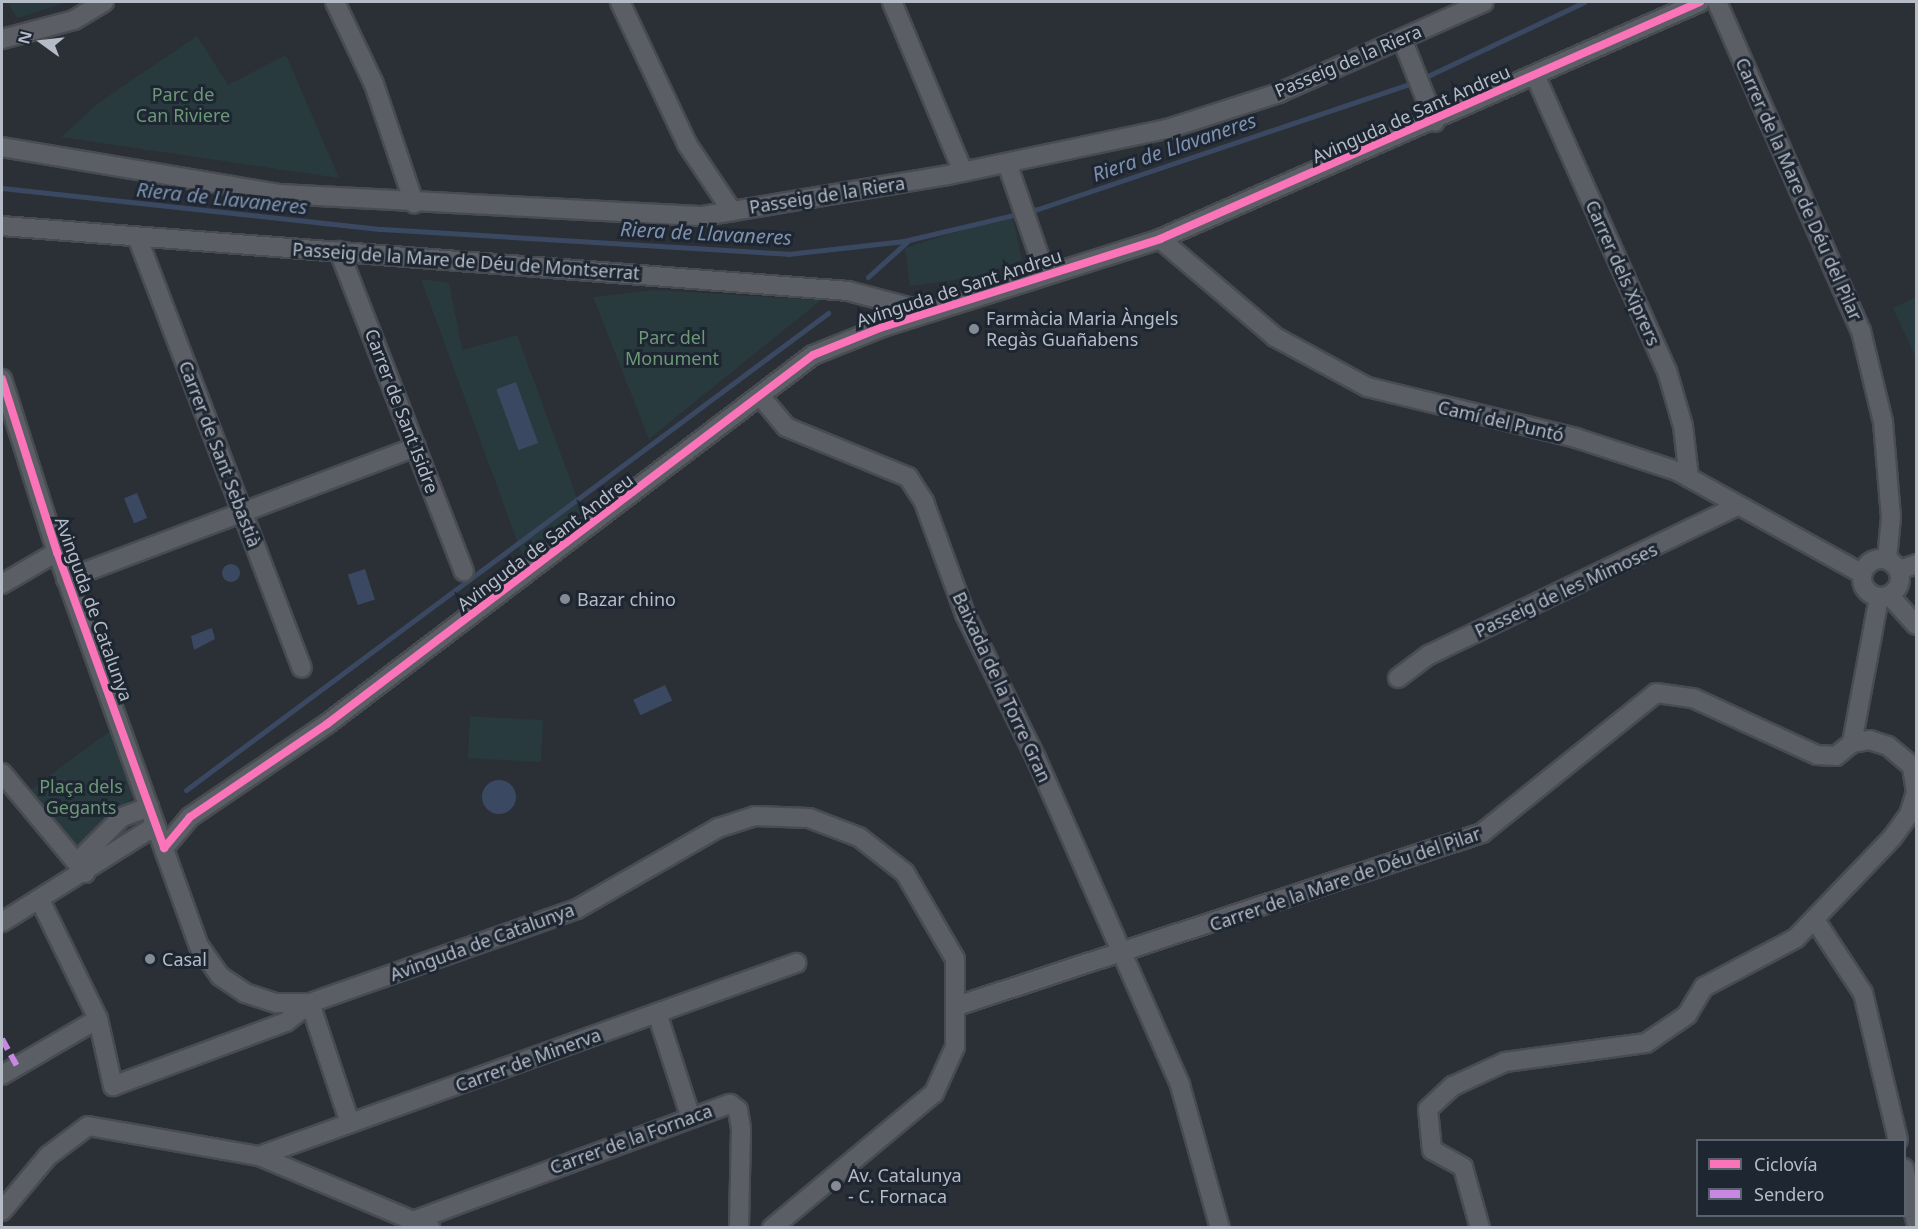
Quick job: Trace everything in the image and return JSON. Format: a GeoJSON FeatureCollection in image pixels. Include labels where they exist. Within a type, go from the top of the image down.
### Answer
{"type":"FeatureCollection","features":[{"type":"Feature","properties":{"kind":"street"},"geometry":{"type":"LineString","coordinates":[[2,39],[74,20],[104,2]]}},
{"type":"Feature","properties":{"kind":"street"},"geometry":{"type":"LineString","coordinates":[[335,2],[374,84],[414,203]]}},
{"type":"Feature","properties":{"kind":"street"},"geometry":{"type":"LineString","coordinates":[[620,2],[687,144],[732,211]]}},
{"type":"Feature","properties":{"kind":"street"},"geometry":{"type":"LineString","coordinates":[[892,2],[963,172]]}},
{"type":"Feature","properties":{"kind":"street","name":"Passeig de la Riera"},"geometry":{"type":"LineString","coordinates":[[2,147],[280,194],[414,203],[691,215],[732,211],[963,172],[1167,129],[1279,93],[1484,2]]}},
{"type":"Feature","properties":{"kind":"street","name":"Avinguda de Sant Andreu"},"geometry":{"type":"LineString","coordinates":[[164,848],[190,817],[327,724],[813,355],[928,312],[1045,273],[1160,239],[1435,122],[1700,2]]}},
{"type":"Feature","properties":{"kind":"street","name":"Carrer de la Mare de Déu del Pilar"},"geometry":{"type":"LineString","coordinates":[[1717,2],[1861,331],[1883,423],[1892,517],[1893,565],[1885,597]]}},
{"type":"Feature","properties":{"kind":"street"},"geometry":{"type":"LineString","coordinates":[[1402,39],[1435,122]]}},
{"type":"Feature","properties":{"kind":"street","name":"Carrer dels Xiprers"},"geometry":{"type":"LineString","coordinates":[[1535,75],[1667,371],[1683,426],[1689,478]]}},
{"type":"Feature","properties":{"kind":"street"},"geometry":{"type":"LineString","coordinates":[[1007,163],[1045,273]]}},
{"type":"Feature","properties":{"kind":"street","name":"Passeig de la Mare de Déu de Montserrat"},"geometry":{"type":"LineString","coordinates":[[2,226],[138,239],[339,251],[848,291],[928,312]]}},
{"type":"Feature","properties":{"kind":"street","name":"Carrer de Sant Sebastià"},"geometry":{"type":"LineString","coordinates":[[138,239],[302,668]]}},
{"type":"Feature","properties":{"kind":"street","name":"Camí del Puntó"},"geometry":{"type":"LineString","coordinates":[[1160,239],[1275,337],[1367,387],[1576,438],[1689,478],[1861,573]]}},
{"type":"Feature","properties":{"kind":"street","name":"Carrer de Sant Isidre"},"geometry":{"type":"LineString","coordinates":[[339,251],[464,571]]}},
{"type":"Feature","properties":{"kind":"street","name":"Avinguda de Catalunya"},"geometry":{"type":"LineString","coordinates":[[2,379],[66,579],[198,946],[220,976],[276,1003],[310,1003],[577,909],[717,828],[755,816],[809,818],[859,837],[905,873],[956,959],[960,1005],[955,1047],[934,1093],[772,1227]]}},
{"type":"Feature","properties":{"kind":"street","name":"Baixada de la Torre Gran"},"geometry":{"type":"LineString","coordinates":[[760,397],[786,427],[908,477],[924,502],[965,614],[1125,955],[1180,1085],[1220,1227]]}},
{"type":"Feature","properties":{"kind":"street"},"geometry":{"type":"LineString","coordinates":[[66,579],[416,447]]}},
{"type":"Feature","properties":{"kind":"street","name":"Passeig de les Mimoses"},"geometry":{"type":"LineString","coordinates":[[1398,678],[1429,655],[1737,506]]}},
{"type":"Feature","properties":{"kind":"street"},"geometry":{"type":"LineString","coordinates":[[2,584],[57,552]]}},
{"type":"Feature","properties":{"kind":"street"},"geometry":{"type":"LineString","coordinates":[[1917,564],[1893,565],[1872,560],[1861,573],[1865,587],[1885,597],[1917,625]]}},
{"type":"Feature","properties":{"kind":"street"},"geometry":{"type":"LineString","coordinates":[[1480,1227],[1463,1167],[1432,1150],[1428,1109],[1453,1086],[1505,1062],[1646,1043],[1687,1015],[1704,987],[1761,961],[1815,920],[1892,838],[1909,815],[1916,792],[1912,766],[1888,746],[1870,740],[1852,743],[1885,597]]}},
{"type":"Feature","properties":{"kind":"street","name":"Carrer de la Mare de Déu del Pilar"},"geometry":{"type":"LineString","coordinates":[[960,1005],[1125,955],[1482,833],[1656,693],[1693,698],[1817,755],[1836,756],[1852,743]]}},
{"type":"Feature","properties":{"kind":"street"},"geometry":{"type":"LineString","coordinates":[[2,773],[86,873]]}},
{"type":"Feature","properties":{"kind":"street"},"geometry":{"type":"LineString","coordinates":[[86,873],[83,856],[122,817],[149,807]]}},
{"type":"Feature","properties":{"kind":"street"},"geometry":{"type":"LineString","coordinates":[[2,922],[86,873],[155,826]]}},
{"type":"Feature","properties":{"kind":"street"},"geometry":{"type":"LineString","coordinates":[[40,900],[98,1019],[113,1086],[286,1022],[310,1003],[350,1123]]}},
{"type":"Feature","properties":{"kind":"street"},"geometry":{"type":"LineString","coordinates":[[1815,920],[1863,993],[1898,1139]]}},
{"type":"Feature","properties":{"kind":"street","name":"Carrer de Minerva"},"geometry":{"type":"LineString","coordinates":[[260,1156],[796,963]]}},
{"type":"Feature","properties":{"kind":"street"},"geometry":{"type":"LineString","coordinates":[[657,1013],[690,1115]]}},
{"type":"Feature","properties":{"kind":"street"},"geometry":{"type":"LineString","coordinates":[[2,1075],[98,1019]]}},
{"type":"Feature","properties":{"kind":"street","name":"Carrer de la Fornaca"},"geometry":{"type":"LineString","coordinates":[[421,1224],[690,1115],[729,1104],[738,1110],[739,1227]]}},
{"type":"Feature","properties":{"kind":"street"},"geometry":{"type":"LineString","coordinates":[[2,1211],[48,1156],[88,1126],[260,1156],[421,1224]]}},
{"type":"Feature","properties":{"kind":"street"},"geometry":{"type":"LineString","coordinates":[[1906,1172],[1917,1222]]}},
{"type":"Feature","properties":{"kind":"green space"},"geometry":{"type":"Polygon","coordinates":[[[8,2],[67,2],[17,18],[8,2]]]}},
{"type":"Feature","properties":{"kind":"green space","name":"Parc de Can Riviere"},"geometry":{"type":"Polygon","coordinates":[[[197,36],[228,85],[286,55],[339,178],[61,137],[100,102],[197,36]]]}},
{"type":"Feature","properties":{"kind":"green space"},"geometry":{"type":"Polygon","coordinates":[[[1012,215],[1022,260],[976,277],[910,286],[905,248],[1012,215]]]}},
{"type":"Feature","properties":{"kind":"green space"},"geometry":{"type":"Polygon","coordinates":[[[421,279],[449,283],[462,350],[517,335],[582,512],[522,554],[421,279]]]}},
{"type":"Feature","properties":{"kind":"green space","name":"Parc del Monument"},"geometry":{"type":"Polygon","coordinates":[[[653,290],[821,300],[649,439],[593,297],[653,290]]]}},
{"type":"Feature","properties":{"kind":"green space"},"geometry":{"type":"Polygon","coordinates":[[[1916,297],[1916,358],[1893,308],[1916,297]]]}},
{"type":"Feature","properties":{"kind":"green space"},"geometry":{"type":"Polygon","coordinates":[[[470,716],[543,720],[541,762],[468,758],[470,716]]]}},
{"type":"Feature","properties":{"kind":"green space","name":"Plaça dels Gegants"},"geometry":{"type":"Polygon","coordinates":[[[110,731],[133,778],[132,798],[75,853],[23,795],[110,731]]]}},
{"type":"Feature","properties":{"kind":"water"},"geometry":{"type":"Polygon","coordinates":[[[516,382],[538,443],[518,450],[496,389],[516,382]]]}},
{"type":"Feature","properties":{"kind":"water"},"geometry":{"type":"Polygon","coordinates":[[[137,493],[147,518],[134,523],[124,498],[137,493]]]}},
{"type":"Feature","properties":{"kind":"water"},"geometry":{"type":"Polygon","coordinates":[[[227,564],[235,564],[240,569],[238,580],[227,582],[222,577],[222,569],[227,564]]]}},
{"type":"Feature","properties":{"kind":"water"},"geometry":{"type":"Polygon","coordinates":[[[365,569],[375,599],[358,605],[348,575],[365,569]]]}},
{"type":"Feature","properties":{"kind":"water"},"geometry":{"type":"Polygon","coordinates":[[[212,628],[215,639],[194,650],[191,636],[212,628]]]}},
{"type":"Feature","properties":{"kind":"water"},"geometry":{"type":"Polygon","coordinates":[[[665,685],[672,700],[640,715],[633,700],[665,685]]]}},
{"type":"Feature","properties":{"kind":"water"},"geometry":{"type":"Polygon","coordinates":[[[499,780],[511,785],[516,797],[511,809],[499,814],[487,809],[482,797],[487,785],[499,780]]]}},
{"type":"Feature","properties":{"kind":"waterway","name":"Riera de Llavaneres"},"geometry":{"type":"LineString","coordinates":[[2,188],[382,229],[788,254],[904,241],[1038,209],[1413,83],[1584,2]]}},
{"type":"Feature","properties":{"kind":"waterway"},"geometry":{"type":"LineString","coordinates":[[868,277],[909,240]]}},
{"type":"Feature","properties":{"kind":"waterway"},"geometry":{"type":"LineString","coordinates":[[186,790],[828,313]]}},
{"type":"Feature","properties":{"kind":"marked path"},"geometry":{"type":"LineString","coordinates":[[2,1039],[17,1066]]}},
{"type":"Feature","properties":{"kind":"cycle path"},"geometry":{"type":"LineString","coordinates":[[2,379],[57,552],[164,848],[190,817],[327,724],[813,355],[880,328],[1160,239],[1700,2]]}},
{"type":"Feature","properties":{"kind":"place","name":"Farmàcia Maria Àngels Regàs Guañabens"},"geometry":{"type":"Point","coordinates":[974,329]}},
{"type":"Feature","properties":{"kind":"place","name":"Bazar chino"},"geometry":{"type":"Point","coordinates":[565,599]}},
{"type":"Feature","properties":{"kind":"place","name":"Casal"},"geometry":{"type":"Point","coordinates":[150,959]}},
{"type":"Feature","properties":{"kind":"place","name":"Av. Catalunya - C. Fornaca"},"geometry":{"type":"Point","coordinates":[836,1186]}}]}
